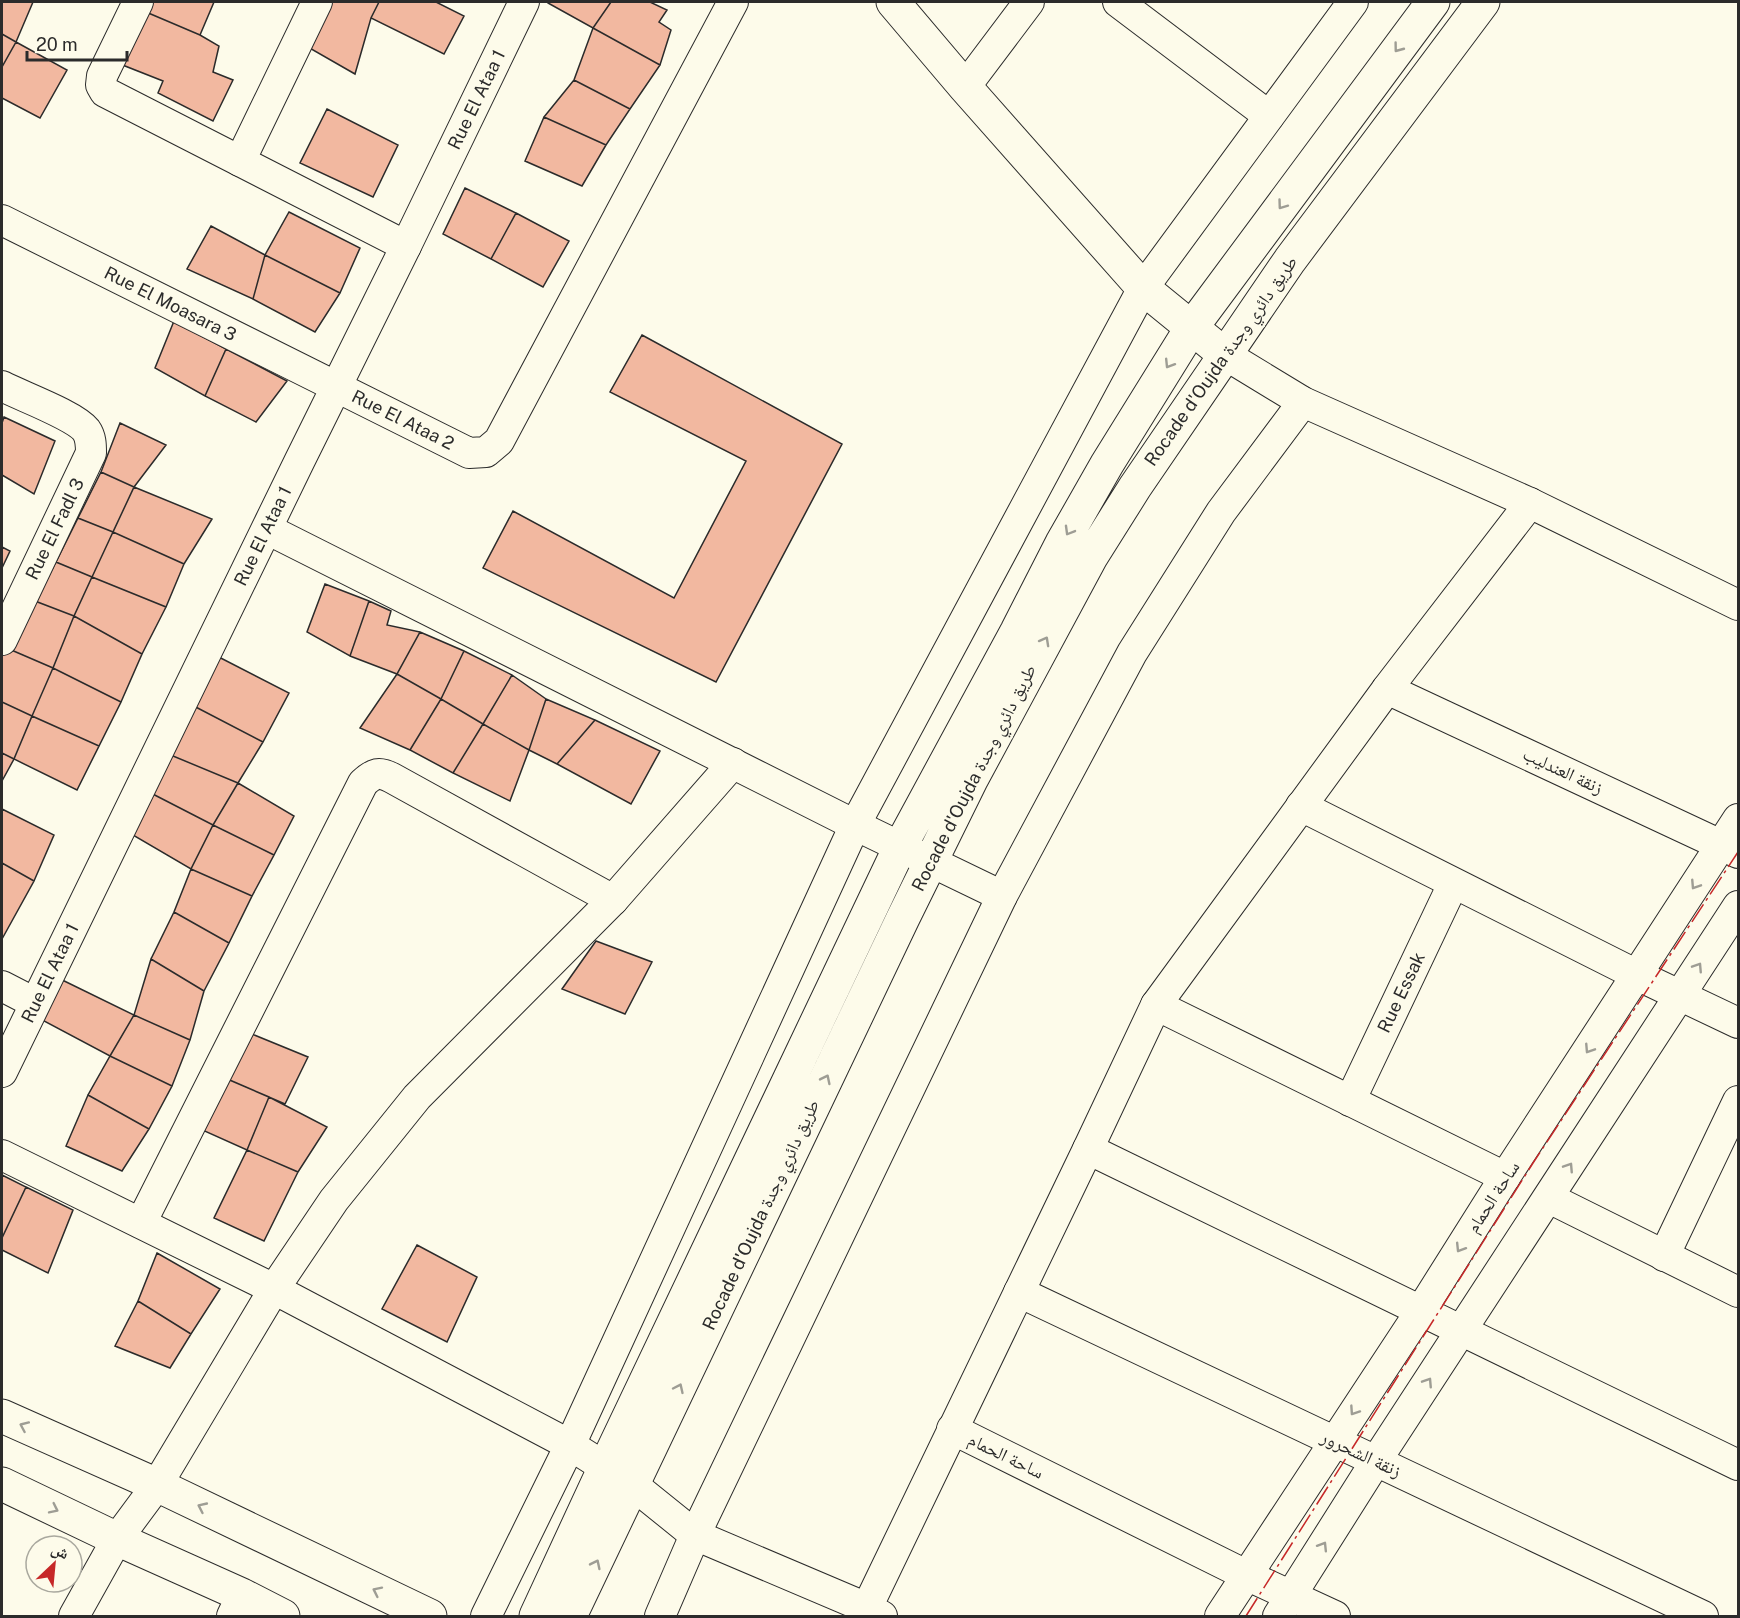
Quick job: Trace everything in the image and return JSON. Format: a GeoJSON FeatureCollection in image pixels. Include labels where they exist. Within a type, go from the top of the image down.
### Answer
{"type":"FeatureCollection","features":[{"type":"Feature","properties":{"kind":"main road"},"geometry":{"type":"LineString","coordinates":[[893,2],[1143,288],[1224,354]]}},
{"type":"Feature","properties":{"kind":"main road","name":"Rocade d'Oujda طريق دائري وجدة"},"geometry":{"type":"LineString","coordinates":[[536,1617],[900,847],[1062,543],[1107,464],[1192,327],[1433,2]]}},
{"type":"Feature","properties":{"kind":"main road","name":"Rocade d'Oujda طريق دائري وجدة"},"geometry":{"type":"LineString","coordinates":[[570,1617],[970,780],[1091,557],[1224,354],[1290,260],[1483,2]]}},
{"type":"Feature","properties":{"kind":"main road"},"geometry":{"type":"LineString","coordinates":[[2,1416],[157,1485],[430,1617]]}},
{"type":"Feature","properties":{"kind":"main road"},"geometry":{"type":"LineString","coordinates":[[2,1484],[117,1539],[237,1606],[283,1617]]}},
{"type":"Feature","properties":{"kind":"street"},"geometry":{"type":"LineString","coordinates":[[138,2],[102,76],[101,85],[105,92],[406,246]]}},
{"type":"Feature","properties":{"kind":"street"},"geometry":{"type":"LineString","coordinates":[[240,161],[317,2]]}},
{"type":"Feature","properties":{"kind":"street","name":"Rue El Ataa 1"},"geometry":{"type":"LineString","coordinates":[[2,1072],[524,2]]}},
{"type":"Feature","properties":{"kind":"street","name":"Rue El Ataa 2"},"geometry":{"type":"LineString","coordinates":[[337,387],[468,453],[486,452],[500,441],[733,2]]}},
{"type":"Feature","properties":{"kind":"street"},"geometry":{"type":"LineString","coordinates":[[965,87],[1029,2]]}},
{"type":"Feature","properties":{"kind":"street"},"geometry":{"type":"LineString","coordinates":[[1118,2],[1269,116]]}},
{"type":"Feature","properties":{"kind":"street"},"geometry":{"type":"LineString","coordinates":[[486,1617],[570,1445],[855,825],[1143,288],[1353,2]]}},
{"type":"Feature","properties":{"kind":"street","name":"Rue El Moasara 3"},"geometry":{"type":"LineString","coordinates":[[2,220],[337,387]]}},
{"type":"Feature","properties":{"kind":"street"},"geometry":{"type":"LineString","coordinates":[[1224,354],[1303,402],[1530,503],[1738,605]]}},
{"type":"Feature","properties":{"kind":"street","name":"Rue El Fadl 3"},"geometry":{"type":"LineString","coordinates":[[2,386],[76,420],[91,439],[91,453],[2,640]]}},
{"type":"Feature","properties":{"kind":"street"},"geometry":{"type":"LineString","coordinates":[[660,1617],[695,1535],[1002,896],[1132,653],[1221,512],[1303,402]]}},
{"type":"Feature","properties":{"kind":"street"},"geometry":{"type":"LineString","coordinates":[[952,1429],[1156,1005],[1387,688],[1530,503]]}},
{"type":"Feature","properties":{"kind":"street"},"geometry":{"type":"LineString","coordinates":[[267,529],[855,825],[1002,896]]}},
{"type":"Feature","properties":{"kind":"street","name":"زنقة العندليب"},"geometry":{"type":"LineString","coordinates":[[1387,688],[1730,849]]}},
{"type":"Feature","properties":{"kind":"street"},"geometry":{"type":"LineString","coordinates":[[74,1617],[117,1539],[157,1485],[274,1289],[334,1200],[417,1097],[613,900],[733,763]]}},
{"type":"Feature","properties":{"kind":"street"},"geometry":{"type":"LineString","coordinates":[[141,1223],[363,783],[371,776],[383,773],[613,900]]}},
{"type":"Feature","properties":{"kind":"street"},"geometry":{"type":"LineString","coordinates":[[1301,806],[1453,884],[1738,1023]]}},
{"type":"Feature","properties":{"kind":"street","name":"ساحة الحمام"},"geometry":{"type":"LineString","coordinates":[[1220,1617],[1637,975],[1730,849],[1738,819]]}},
{"type":"Feature","properties":{"kind":"street","name":"Rue Essak"},"geometry":{"type":"LineString","coordinates":[[1350,1101],[1453,884]]}},
{"type":"Feature","properties":{"kind":"street"},"geometry":{"type":"LineString","coordinates":[[1285,1606],[1376,1461],[1738,906]]}},
{"type":"Feature","properties":{"kind":"street"},"geometry":{"type":"LineString","coordinates":[[2,986],[35,1003]]}},
{"type":"Feature","properties":{"kind":"street"},"geometry":{"type":"LineString","coordinates":[[1156,1005],[1505,1177]]}},
{"type":"Feature","properties":{"kind":"street"},"geometry":{"type":"LineString","coordinates":[[1664,1256],[1738,1101]]}},
{"type":"Feature","properties":{"kind":"street"},"geometry":{"type":"LineString","coordinates":[[1088,1149],[1420,1312],[1737,1460]]}},
{"type":"Feature","properties":{"kind":"street"},"geometry":{"type":"LineString","coordinates":[[2,1155],[274,1289],[570,1445],[633,1485],[695,1535],[871,1614]]}},
{"type":"Feature","properties":{"kind":"street"},"geometry":{"type":"LineString","coordinates":[[1549,1198],[1738,1292]]}},
{"type":"Feature","properties":{"kind":"street","name":"زنقة الشحرور"},"geometry":{"type":"LineString","coordinates":[[1019,1292],[1703,1617]]}},
{"type":"Feature","properties":{"kind":"street","name":"ساحة الحمام"},"geometry":{"type":"LineString","coordinates":[[871,1614],[952,1429],[1246,1575],[1285,1606],[1335,1617]]}},
{"type":"Feature","properties":{"kind":"building"},"geometry":{"type":"Polygon","coordinates":[[[2,2],[33,2],[16,42],[2,34],[2,2]]]}},
{"type":"Feature","properties":{"kind":"building"},"geometry":{"type":"Polygon","coordinates":[[[150,2],[214,2],[200,35],[146,12],[150,2]]]}},
{"type":"Feature","properties":{"kind":"building"},"geometry":{"type":"Polygon","coordinates":[[[330,2],[379,2],[371,18],[355,74],[306,46],[330,2]]]}},
{"type":"Feature","properties":{"kind":"building"},"geometry":{"type":"Polygon","coordinates":[[[379,2],[436,2],[464,16],[444,54],[371,18],[379,2]]]}},
{"type":"Feature","properties":{"kind":"building"},"geometry":{"type":"Polygon","coordinates":[[[548,2],[611,2],[593,28],[548,2]]]}},
{"type":"Feature","properties":{"kind":"building"},"geometry":{"type":"Polygon","coordinates":[[[611,2],[650,2],[667,10],[659,22],[671,30],[660,65],[593,28],[611,2]]]}},
{"type":"Feature","properties":{"kind":"building"},"geometry":{"type":"Polygon","coordinates":[[[146,12],[200,35],[219,46],[213,72],[233,80],[213,121],[158,93],[163,81],[120,64],[146,12]]]}},
{"type":"Feature","properties":{"kind":"building"},"geometry":{"type":"Polygon","coordinates":[[[593,28],[660,65],[630,109],[574,80],[593,28]]]}},
{"type":"Feature","properties":{"kind":"building"},"geometry":{"type":"Polygon","coordinates":[[[2,34],[16,42],[2,67],[2,34]]]}},
{"type":"Feature","properties":{"kind":"building"},"geometry":{"type":"Polygon","coordinates":[[[16,42],[67,70],[40,118],[2,98],[2,67],[16,42]]]}},
{"type":"Feature","properties":{"kind":"building"},"geometry":{"type":"Polygon","coordinates":[[[574,80],[630,109],[606,145],[544,117],[574,80]]]}},
{"type":"Feature","properties":{"kind":"building"},"geometry":{"type":"Polygon","coordinates":[[[327,109],[398,145],[373,197],[300,163],[327,109]]]}},
{"type":"Feature","properties":{"kind":"building"},"geometry":{"type":"Polygon","coordinates":[[[544,117],[606,145],[582,186],[525,161],[544,117]]]}},
{"type":"Feature","properties":{"kind":"building"},"geometry":{"type":"Polygon","coordinates":[[[465,188],[516,213],[491,259],[443,234],[465,188]]]}},
{"type":"Feature","properties":{"kind":"building"},"geometry":{"type":"Polygon","coordinates":[[[289,212],[360,248],[340,293],[265,255],[289,212]]]}},
{"type":"Feature","properties":{"kind":"building"},"geometry":{"type":"Polygon","coordinates":[[[516,213],[569,241],[543,287],[491,259],[516,213]]]}},
{"type":"Feature","properties":{"kind":"building"},"geometry":{"type":"Polygon","coordinates":[[[211,226],[265,255],[253,299],[187,269],[211,226]]]}},
{"type":"Feature","properties":{"kind":"building"},"geometry":{"type":"Polygon","coordinates":[[[265,255],[340,293],[315,332],[253,299],[265,255]]]}},
{"type":"Feature","properties":{"kind":"building"},"geometry":{"type":"Polygon","coordinates":[[[174,321],[226,349],[205,396],[155,368],[174,321]]]}},
{"type":"Feature","properties":{"kind":"building"},"geometry":{"type":"Polygon","coordinates":[[[642,335],[842,444],[716,682],[483,568],[513,511],[674,598],[746,461],[610,392],[642,335]]]}},
{"type":"Feature","properties":{"kind":"building"},"geometry":{"type":"Polygon","coordinates":[[[226,349],[287,381],[256,422],[205,396],[226,349]]]}},
{"type":"Feature","properties":{"kind":"building"},"geometry":{"type":"Polygon","coordinates":[[[4,417],[55,441],[34,494],[2,475],[4,417]]]}},
{"type":"Feature","properties":{"kind":"building"},"geometry":{"type":"Polygon","coordinates":[[[120,423],[166,445],[134,487],[101,472],[120,423]]]}},
{"type":"Feature","properties":{"kind":"building"},"geometry":{"type":"Polygon","coordinates":[[[101,472],[134,487],[113,532],[78,518],[101,472]]]}},
{"type":"Feature","properties":{"kind":"building"},"geometry":{"type":"Polygon","coordinates":[[[134,487],[212,519],[184,564],[113,532],[134,487]]]}},
{"type":"Feature","properties":{"kind":"building"},"geometry":{"type":"Polygon","coordinates":[[[78,518],[113,532],[92,577],[56,562],[78,518]]]}},
{"type":"Feature","properties":{"kind":"building"},"geometry":{"type":"Polygon","coordinates":[[[113,532],[184,564],[166,607],[92,577],[113,532]]]}},
{"type":"Feature","properties":{"kind":"building"},"geometry":{"type":"Polygon","coordinates":[[[2,547],[10,551],[2,568],[2,547]]]}},
{"type":"Feature","properties":{"kind":"building"},"geometry":{"type":"Polygon","coordinates":[[[56,562],[92,577],[74,616],[35,601],[56,562]]]}},
{"type":"Feature","properties":{"kind":"building"},"geometry":{"type":"Polygon","coordinates":[[[92,577],[166,607],[142,654],[74,616],[92,577]]]}},
{"type":"Feature","properties":{"kind":"building"},"geometry":{"type":"Polygon","coordinates":[[[325,584],[369,601],[350,656],[307,632],[325,584]]]}},
{"type":"Feature","properties":{"kind":"building"},"geometry":{"type":"Polygon","coordinates":[[[35,601],[74,616],[53,668],[2,646],[35,601]]]}},
{"type":"Feature","properties":{"kind":"building"},"geometry":{"type":"Polygon","coordinates":[[[369,601],[391,611],[387,625],[420,632],[397,674],[350,656],[369,601]]]}},
{"type":"Feature","properties":{"kind":"building"},"geometry":{"type":"Polygon","coordinates":[[[74,616],[142,654],[121,702],[53,668],[74,616]]]}},
{"type":"Feature","properties":{"kind":"building"},"geometry":{"type":"Polygon","coordinates":[[[420,632],[464,651],[441,699],[397,674],[420,632]]]}},
{"type":"Feature","properties":{"kind":"building"},"geometry":{"type":"Polygon","coordinates":[[[2,646],[53,668],[32,716],[2,702],[2,646]]]}},
{"type":"Feature","properties":{"kind":"building"},"geometry":{"type":"Polygon","coordinates":[[[464,651],[512,675],[483,724],[441,699],[464,651]]]}},
{"type":"Feature","properties":{"kind":"building"},"geometry":{"type":"Polygon","coordinates":[[[211,653],[289,693],[263,742],[188,703],[211,653]]]}},
{"type":"Feature","properties":{"kind":"building"},"geometry":{"type":"Polygon","coordinates":[[[53,668],[121,702],[99,746],[32,716],[53,668]]]}},
{"type":"Feature","properties":{"kind":"building"},"geometry":{"type":"Polygon","coordinates":[[[397,674],[441,699],[410,750],[360,728],[397,674]]]}},
{"type":"Feature","properties":{"kind":"building"},"geometry":{"type":"Polygon","coordinates":[[[512,675],[546,699],[529,750],[483,724],[512,675]]]}},
{"type":"Feature","properties":{"kind":"building"},"geometry":{"type":"Polygon","coordinates":[[[441,699],[483,724],[453,773],[410,750],[441,699]]]}},
{"type":"Feature","properties":{"kind":"building"},"geometry":{"type":"Polygon","coordinates":[[[546,699],[595,720],[557,764],[529,750],[546,699]]]}},
{"type":"Feature","properties":{"kind":"building"},"geometry":{"type":"Polygon","coordinates":[[[2,702],[32,716],[14,759],[2,753],[2,702]]]}},
{"type":"Feature","properties":{"kind":"building"},"geometry":{"type":"Polygon","coordinates":[[[188,703],[263,742],[238,783],[161,751],[188,703]]]}},
{"type":"Feature","properties":{"kind":"building"},"geometry":{"type":"Polygon","coordinates":[[[32,716],[99,746],[77,790],[14,759],[32,716]]]}},
{"type":"Feature","properties":{"kind":"building"},"geometry":{"type":"Polygon","coordinates":[[[595,720],[660,751],[631,804],[557,764],[595,720]]]}},
{"type":"Feature","properties":{"kind":"building"},"geometry":{"type":"Polygon","coordinates":[[[483,724],[529,750],[510,801],[453,773],[483,724]]]}},
{"type":"Feature","properties":{"kind":"building"},"geometry":{"type":"Polygon","coordinates":[[[161,751],[238,783],[213,825],[143,789],[161,751]]]}},
{"type":"Feature","properties":{"kind":"building"},"geometry":{"type":"Polygon","coordinates":[[[2,753],[14,759],[2,781],[2,753]]]}},
{"type":"Feature","properties":{"kind":"building"},"geometry":{"type":"Polygon","coordinates":[[[238,783],[294,816],[274,855],[213,825],[238,783]]]}},
{"type":"Feature","properties":{"kind":"building"},"geometry":{"type":"Polygon","coordinates":[[[143,789],[213,825],[191,869],[126,831],[143,789]]]}},
{"type":"Feature","properties":{"kind":"building"},"geometry":{"type":"Polygon","coordinates":[[[2,809],[54,835],[34,881],[2,863],[2,809]]]}},
{"type":"Feature","properties":{"kind":"building"},"geometry":{"type":"Polygon","coordinates":[[[213,825],[274,855],[252,896],[191,869],[213,825]]]}},
{"type":"Feature","properties":{"kind":"building"},"geometry":{"type":"Polygon","coordinates":[[[2,863],[34,881],[2,939],[2,863]]]}},
{"type":"Feature","properties":{"kind":"building"},"geometry":{"type":"Polygon","coordinates":[[[191,869],[252,896],[229,943],[174,912],[191,869]]]}},
{"type":"Feature","properties":{"kind":"building"},"geometry":{"type":"Polygon","coordinates":[[[174,912],[229,943],[204,991],[151,959],[174,912]]]}},
{"type":"Feature","properties":{"kind":"building"},"geometry":{"type":"Polygon","coordinates":[[[596,941],[652,962],[625,1014],[562,989],[596,941]]]}},
{"type":"Feature","properties":{"kind":"building"},"geometry":{"type":"Polygon","coordinates":[[[151,959],[204,991],[190,1040],[134,1015],[151,959]]]}},
{"type":"Feature","properties":{"kind":"building"},"geometry":{"type":"Polygon","coordinates":[[[52,975],[134,1015],[110,1056],[31,1014],[52,975]]]}},
{"type":"Feature","properties":{"kind":"building"},"geometry":{"type":"Polygon","coordinates":[[[134,1015],[190,1040],[172,1086],[110,1056],[134,1015]]]}},
{"type":"Feature","properties":{"kind":"building"},"geometry":{"type":"Polygon","coordinates":[[[247,1032],[308,1057],[285,1104],[225,1078],[247,1032]]]}},
{"type":"Feature","properties":{"kind":"building"},"geometry":{"type":"Polygon","coordinates":[[[110,1056],[172,1086],[149,1129],[88,1095],[110,1056]]]}},
{"type":"Feature","properties":{"kind":"building"},"geometry":{"type":"Polygon","coordinates":[[[225,1078],[269,1097],[247,1150],[200,1129],[225,1078]]]}},
{"type":"Feature","properties":{"kind":"building"},"geometry":{"type":"Polygon","coordinates":[[[88,1095],[149,1129],[122,1171],[66,1146],[88,1095]]]}},
{"type":"Feature","properties":{"kind":"building"},"geometry":{"type":"Polygon","coordinates":[[[269,1097],[327,1127],[298,1172],[247,1150],[269,1097]]]}},
{"type":"Feature","properties":{"kind":"building"},"geometry":{"type":"Polygon","coordinates":[[[247,1150],[298,1172],[264,1241],[214,1218],[247,1150]]]}},
{"type":"Feature","properties":{"kind":"building"},"geometry":{"type":"Polygon","coordinates":[[[2,1175],[26,1187],[2,1238],[2,1175]]]}},
{"type":"Feature","properties":{"kind":"building"},"geometry":{"type":"Polygon","coordinates":[[[26,1187],[73,1210],[48,1273],[2,1250],[2,1238],[26,1187]]]}},
{"type":"Feature","properties":{"kind":"building"},"geometry":{"type":"Polygon","coordinates":[[[417,1245],[477,1277],[447,1342],[382,1309],[417,1245]]]}},
{"type":"Feature","properties":{"kind":"building"},"geometry":{"type":"Polygon","coordinates":[[[157,1253],[220,1289],[191,1334],[138,1301],[157,1253]]]}},
{"type":"Feature","properties":{"kind":"building"},"geometry":{"type":"Polygon","coordinates":[[[138,1301],[191,1334],[170,1368],[115,1346],[138,1301]]]}},
{"type":"Feature","properties":{"kind":"power"},"geometry":{"type":"LineString","coordinates":[[1246,1616],[1533,1163],[1738,852]]}}]}
